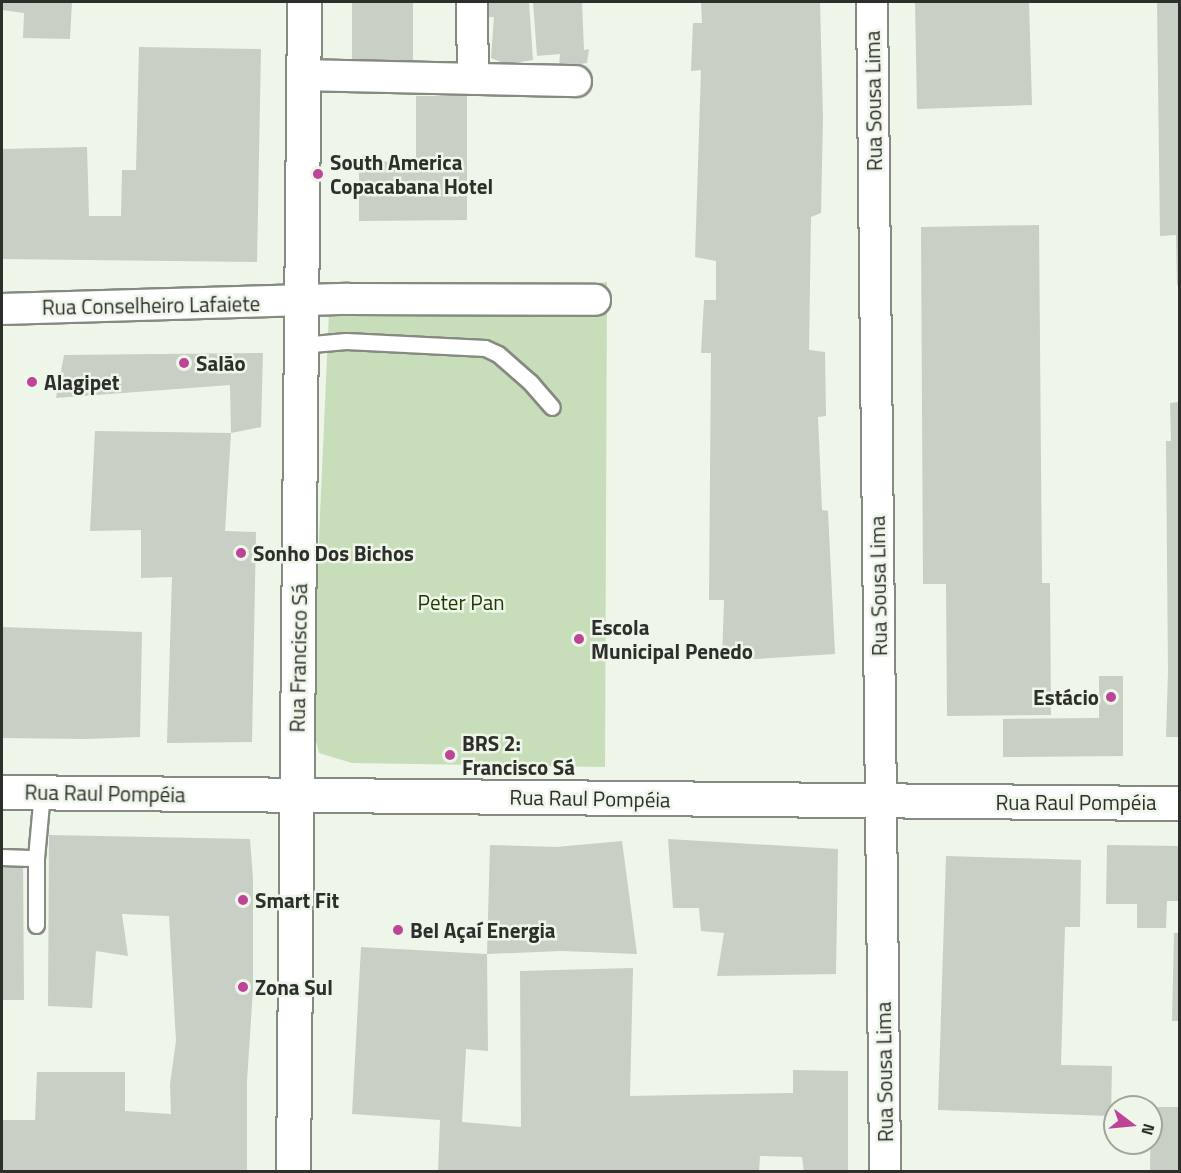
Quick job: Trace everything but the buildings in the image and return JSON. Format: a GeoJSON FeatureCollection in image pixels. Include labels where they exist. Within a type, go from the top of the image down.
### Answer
{"type":"FeatureCollection","features":[{"type":"Feature","properties":{"kind":"main road","name":"Rua Francisco Sá"},"geometry":{"type":"LineString","coordinates":[[293,1172],[304,2]]}},
{"type":"Feature","properties":{"kind":"main road","name":"Rua Raul Pompéia"},"geometry":{"type":"LineString","coordinates":[[2,792],[1179,803]]}},
{"type":"Feature","properties":{"kind":"street"},"geometry":{"type":"LineString","coordinates":[[472,2],[473,78]]}},
{"type":"Feature","properties":{"kind":"street","name":"Rua Sousa Lima"},"geometry":{"type":"LineString","coordinates":[[872,2],[885,1172]]}},
{"type":"Feature","properties":{"kind":"street"},"geometry":{"type":"LineString","coordinates":[[303,75],[576,81]]}},
{"type":"Feature","properties":{"kind":"street","name":"Rua Conselheiro Lafaiete"},"geometry":{"type":"LineString","coordinates":[[2,309],[302,302],[595,300]]}},
{"type":"Feature","properties":{"kind":"lane"},"geometry":{"type":"LineString","coordinates":[[301,345],[346,341],[485,348],[498,354],[530,382],[552,407]]}},
{"type":"Feature","properties":{"kind":"lane"},"geometry":{"type":"LineString","coordinates":[[36,925],[36,858],[42,792]]}},
{"type":"Feature","properties":{"kind":"lane"},"geometry":{"type":"LineString","coordinates":[[2,857],[36,858]]}},
{"type":"Feature","properties":{"kind":"green space","name":"Peter Pan"},"geometry":{"type":"Polygon","coordinates":[[[607,282],[605,767],[352,763],[319,753],[311,720],[329,312],[607,282]]]}},
{"type":"Feature","properties":{"kind":"place","name":"South America Copacabana Hotel"},"geometry":{"type":"Point","coordinates":[318,174]}},
{"type":"Feature","properties":{"kind":"place","name":"Salão"},"geometry":{"type":"Point","coordinates":[184,363]}},
{"type":"Feature","properties":{"kind":"place","name":"Alagipet"},"geometry":{"type":"Point","coordinates":[32,382]}},
{"type":"Feature","properties":{"kind":"place","name":"Sonho Dos Bichos"},"geometry":{"type":"Point","coordinates":[241,553]}},
{"type":"Feature","properties":{"kind":"place","name":"Escola Municipal Penedo"},"geometry":{"type":"Point","coordinates":[579,639]}},
{"type":"Feature","properties":{"kind":"place","name":"Estácio"},"geometry":{"type":"Point","coordinates":[1111,697]}},
{"type":"Feature","properties":{"kind":"place","name":"BRS 2: Francisco Sá"},"geometry":{"type":"Point","coordinates":[450,755]}},
{"type":"Feature","properties":{"kind":"place","name":"Smart Fit"},"geometry":{"type":"Point","coordinates":[243,900]}},
{"type":"Feature","properties":{"kind":"place","name":"Bel Açaí Energia"},"geometry":{"type":"Point","coordinates":[398,930]}},
{"type":"Feature","properties":{"kind":"place","name":"Zona Sul"},"geometry":{"type":"Point","coordinates":[243,987]}}]}
